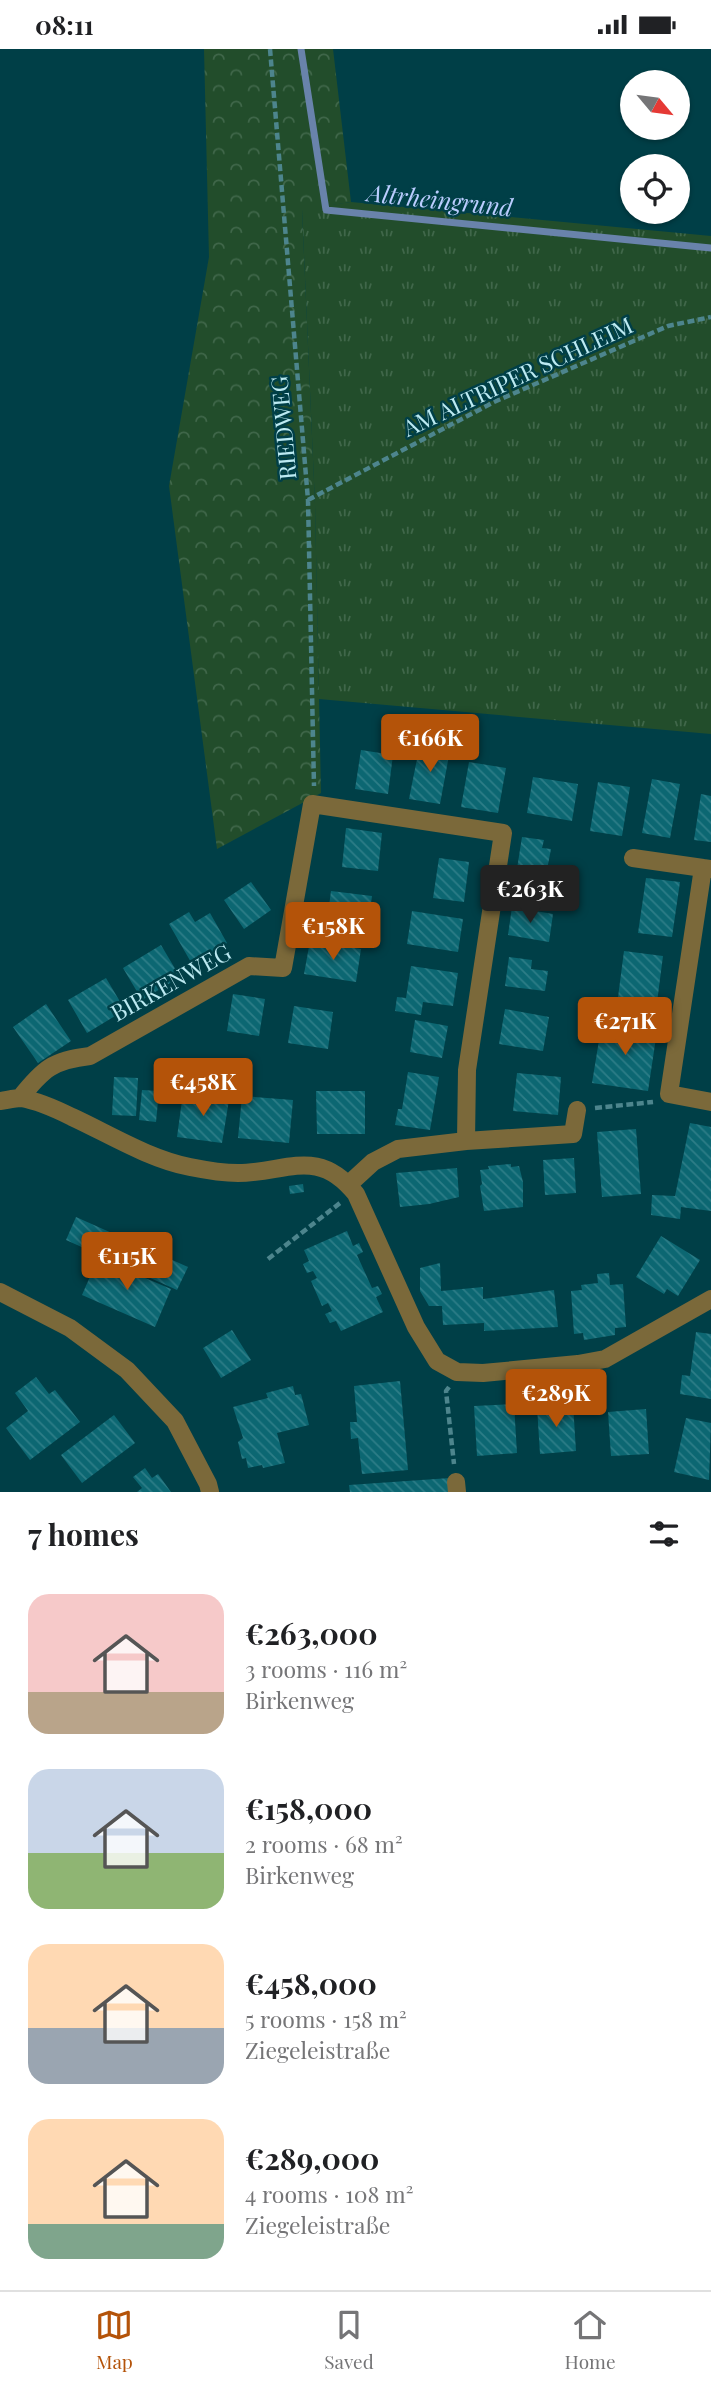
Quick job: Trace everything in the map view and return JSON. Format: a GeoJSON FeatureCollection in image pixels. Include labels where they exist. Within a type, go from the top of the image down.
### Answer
{"type":"FeatureCollection","features":[{"type":"Feature","properties":{"kind":"street","name":"BIRKENWEG"},"geometry":{"type":"LineString","coordinates":[[20,1098],[40,1073],[66,1059],[90,1056],[249,966],[283,968],[312,804]]}},
{"type":"Feature","properties":{"kind":"street"},"geometry":{"type":"LineString","coordinates":[[312,804],[503,833],[467,1070],[466,1141]]}},
{"type":"Feature","properties":{"kind":"street"},"geometry":{"type":"LineString","coordinates":[[633,858],[707,869],[669,1094],[711,1102]]}},
{"type":"Feature","properties":{"kind":"street"},"geometry":{"type":"LineString","coordinates":[[0,1101],[20,1098],[52,1107],[155,1156],[188,1167],[238,1173],[296,1164],[317,1166],[335,1174],[352,1189],[416,1327],[437,1361],[457,1372],[483,1373],[605,1359],[711,1299]]}},
{"type":"Feature","properties":{"kind":"street"},"geometry":{"type":"LineString","coordinates":[[352,1189],[373,1162],[398,1149],[466,1141],[573,1134],[577,1110]]}},
{"type":"Feature","properties":{"kind":"street"},"geometry":{"type":"LineString","coordinates":[[0,1292],[71,1328],[127,1370],[175,1421],[210,1492]]}},
{"type":"Feature","properties":{"kind":"path","name":"RIEDWEG"},"geometry":{"type":"LineString","coordinates":[[270,49],[308,501],[314,782],[312,804]]}},
{"type":"Feature","properties":{"kind":"path","name":"AM ALTRIPER SCHLEIM"},"geometry":{"type":"LineString","coordinates":[[308,501],[494,402],[668,326],[711,317]]}},
{"type":"Feature","properties":{"kind":"path"},"geometry":{"type":"LineString","coordinates":[[577,1110],[662,1101],[669,1094]]}},
{"type":"Feature","properties":{"kind":"path"},"geometry":{"type":"LineString","coordinates":[[268,1259],[352,1189]]}},
{"type":"Feature","properties":{"kind":"path"},"geometry":{"type":"LineString","coordinates":[[456,1487],[446,1391],[457,1372]]}},
{"type":"Feature","properties":{"kind":"green space"},"geometry":{"type":"Polygon","coordinates":[[[204,49],[333,49],[351,202],[302,210],[315,504],[321,793],[217,849],[169,486],[209,257],[204,49]]]}},
{"type":"Feature","properties":{"kind":"green space"},"geometry":{"type":"Polygon","coordinates":[[[351,202],[711,236],[711,734],[319,699],[315,504],[302,209],[351,202]]]}},
{"type":"Feature","properties":{"kind":"building"},"geometry":{"type":"Polygon","coordinates":[[[420,744],[450,750],[440,804],[409,799],[420,744]]]}},
{"type":"Feature","properties":{"kind":"building"},"geometry":{"type":"Polygon","coordinates":[[[361,750],[393,755],[388,794],[355,789],[361,750]]]}},
{"type":"Feature","properties":{"kind":"building"},"geometry":{"type":"Polygon","coordinates":[[[469,762],[506,768],[498,813],[461,807],[469,762]]]}},
{"type":"Feature","properties":{"kind":"building"},"geometry":{"type":"Polygon","coordinates":[[[533,777],[578,784],[572,821],[527,813],[533,777]]]}},
{"type":"Feature","properties":{"kind":"building"},"geometry":{"type":"Polygon","coordinates":[[[652,779],[680,784],[670,838],[642,833],[652,779]]]}},
{"type":"Feature","properties":{"kind":"building"},"geometry":{"type":"Polygon","coordinates":[[[598,782],[630,787],[622,836],[590,831],[598,782]]]}},
{"type":"Feature","properties":{"kind":"building"},"geometry":{"type":"Polygon","coordinates":[[[701,794],[711,796],[711,842],[694,840],[701,794]]]}},
{"type":"Feature","properties":{"kind":"building"},"geometry":{"type":"Polygon","coordinates":[[[346,828],[382,833],[378,871],[342,867],[346,828]]]}},
{"type":"Feature","properties":{"kind":"building"},"geometry":{"type":"Polygon","coordinates":[[[522,837],[544,840],[542,848],[551,849],[545,880],[516,875],[522,837]]]}},
{"type":"Feature","properties":{"kind":"building"},"geometry":{"type":"Polygon","coordinates":[[[439,858],[469,862],[464,902],[433,898],[439,858]]]}},
{"type":"Feature","properties":{"kind":"building"},"geometry":{"type":"Polygon","coordinates":[[[646,878],[680,882],[672,937],[638,933],[646,878]]]}},
{"type":"Feature","properties":{"kind":"building"},"geometry":{"type":"Polygon","coordinates":[[[251,882],[271,910],[244,929],[224,900],[251,882]]]}},
{"type":"Feature","properties":{"kind":"building"},"geometry":{"type":"Polygon","coordinates":[[[331,891],[372,896],[368,927],[327,921],[331,891]]]}},
{"type":"Feature","properties":{"kind":"building"},"geometry":{"type":"Polygon","coordinates":[[[512,907],[553,914],[549,942],[508,935],[512,907]]]}},
{"type":"Feature","properties":{"kind":"building"},"geometry":{"type":"Polygon","coordinates":[[[412,911],[463,919],[458,952],[407,944],[412,911]]]}},
{"type":"Feature","properties":{"kind":"building"},"geometry":{"type":"Polygon","coordinates":[[[189,912],[195,922],[210,913],[227,943],[192,964],[169,924],[189,912]]]}},
{"type":"Feature","properties":{"kind":"building"},"geometry":{"type":"Polygon","coordinates":[[[310,941],[361,949],[356,982],[304,974],[310,941]]]}},
{"type":"Feature","properties":{"kind":"building"},"geometry":{"type":"Polygon","coordinates":[[[161,945],[180,977],[142,1000],[123,968],[161,945]]]}},
{"type":"Feature","properties":{"kind":"building"},"geometry":{"type":"Polygon","coordinates":[[[624,951],[663,956],[656,1010],[617,1005],[624,951]]]}},
{"type":"Feature","properties":{"kind":"building"},"geometry":{"type":"Polygon","coordinates":[[[509,957],[532,960],[531,969],[548,971],[545,991],[505,986],[509,957]]]}},
{"type":"Feature","properties":{"kind":"building"},"geometry":{"type":"Polygon","coordinates":[[[411,966],[458,973],[453,1006],[423,1002],[421,1015],[395,1011],[397,997],[406,998],[411,966]]]}},
{"type":"Feature","properties":{"kind":"building"},"geometry":{"type":"Polygon","coordinates":[[[106,978],[125,1010],[87,1033],[68,1000],[106,978]]]}},
{"type":"Feature","properties":{"kind":"building"},"geometry":{"type":"Polygon","coordinates":[[[233,994],[265,999],[259,1036],[227,1031],[233,994]]]}},
{"type":"Feature","properties":{"kind":"building"},"geometry":{"type":"Polygon","coordinates":[[[46,1004],[71,1041],[38,1063],[13,1027],[46,1004]]]}},
{"type":"Feature","properties":{"kind":"building"},"geometry":{"type":"Polygon","coordinates":[[[294,1006],[333,1012],[328,1049],[288,1043],[294,1006]]]}},
{"type":"Feature","properties":{"kind":"building"},"geometry":{"type":"Polygon","coordinates":[[[505,1009],[549,1017],[543,1051],[499,1044],[505,1009]]]}},
{"type":"Feature","properties":{"kind":"building"},"geometry":{"type":"Polygon","coordinates":[[[415,1020],[448,1026],[442,1058],[410,1052],[415,1020]]]}},
{"type":"Feature","properties":{"kind":"building"},"geometry":{"type":"Polygon","coordinates":[[[602,1022],[657,1031],[648,1091],[592,1083],[602,1022]]]}},
{"type":"Feature","properties":{"kind":"building"},"geometry":{"type":"Polygon","coordinates":[[[408,1072],[439,1077],[430,1130],[395,1125],[398,1109],[402,1109],[408,1072]]]}},
{"type":"Feature","properties":{"kind":"building"},"geometry":{"type":"Polygon","coordinates":[[[517,1073],[561,1077],[558,1115],[513,1111],[517,1073]]]}},
{"type":"Feature","properties":{"kind":"building"},"geometry":{"type":"Polygon","coordinates":[[[114,1077],[138,1078],[136,1116],[112,1115],[114,1077]]]}},
{"type":"Feature","properties":{"kind":"building"},"geometry":{"type":"Polygon","coordinates":[[[142,1090],[159,1091],[156,1122],[139,1120],[142,1090]]]}},
{"type":"Feature","properties":{"kind":"building"},"geometry":{"type":"Polygon","coordinates":[[[316,1091],[365,1091],[365,1134],[317,1134],[316,1091]]]}},
{"type":"Feature","properties":{"kind":"building"},"geometry":{"type":"Polygon","coordinates":[[[183,1093],[229,1100],[222,1143],[177,1137],[183,1093]]]}},
{"type":"Feature","properties":{"kind":"building"},"geometry":{"type":"Polygon","coordinates":[[[242,1096],[293,1100],[289,1143],[238,1138],[242,1096]]]}},
{"type":"Feature","properties":{"kind":"building"},"geometry":{"type":"Polygon","coordinates":[[[690,1123],[711,1127],[711,1211],[681,1207],[680,1219],[651,1215],[652,1195],[675,1196],[690,1123]]]}},
{"type":"Feature","properties":{"kind":"building"},"geometry":{"type":"Polygon","coordinates":[[[636,1129],[641,1194],[602,1197],[597,1132],[636,1129]]]}},
{"type":"Feature","properties":{"kind":"building"},"geometry":{"type":"Polygon","coordinates":[[[574,1158],[576,1193],[545,1195],[543,1160],[574,1158]]]}},
{"type":"Feature","properties":{"kind":"building"},"geometry":{"type":"Polygon","coordinates":[[[511,1164],[511,1167],[519,1166],[523,1182],[523,1207],[484,1211],[480,1170],[489,1169],[488,1166],[511,1164]]]}},
{"type":"Feature","properties":{"kind":"building"},"geometry":{"type":"Polygon","coordinates":[[[457,1168],[459,1197],[400,1207],[396,1173],[457,1168]]]}},
{"type":"Feature","properties":{"kind":"building"},"geometry":{"type":"Polygon","coordinates":[[[303,1184],[304,1192],[290,1194],[289,1186],[303,1184]]]}},
{"type":"Feature","properties":{"kind":"building"},"geometry":{"type":"Polygon","coordinates":[[[76,1217],[188,1267],[177,1290],[66,1240],[76,1217]]]}},
{"type":"Feature","properties":{"kind":"building"},"geometry":{"type":"Polygon","coordinates":[[[347,1231],[353,1246],[359,1243],[363,1252],[357,1255],[372,1288],[378,1286],[382,1294],[376,1297],[383,1312],[341,1331],[336,1321],[330,1323],[325,1314],[332,1311],[328,1303],[322,1306],[311,1281],[317,1278],[313,1271],[307,1273],[303,1264],[309,1261],[304,1250],[347,1231]]]}},
{"type":"Feature","properties":{"kind":"building"},"geometry":{"type":"Polygon","coordinates":[[[661,1236],[700,1260],[678,1296],[667,1289],[664,1294],[636,1277],[661,1236]]]}},
{"type":"Feature","properties":{"kind":"building"},"geometry":{"type":"Polygon","coordinates":[[[98,1258],[171,1289],[155,1327],[82,1295],[98,1258]]]}},
{"type":"Feature","properties":{"kind":"building"},"geometry":{"type":"Polygon","coordinates":[[[440,1263],[441,1291],[483,1287],[483,1299],[554,1290],[558,1327],[484,1331],[484,1323],[443,1325],[442,1306],[429,1306],[420,1291],[420,1268],[440,1263]]]}},
{"type":"Feature","properties":{"kind":"building"},"geometry":{"type":"Polygon","coordinates":[[[609,1273],[610,1285],[623,1284],[626,1327],[615,1328],[615,1335],[584,1340],[583,1333],[574,1334],[571,1291],[582,1290],[581,1285],[598,1283],[597,1274],[609,1273]]]}},
{"type":"Feature","properties":{"kind":"building"},"geometry":{"type":"Polygon","coordinates":[[[232,1330],[251,1360],[221,1378],[203,1348],[232,1330]]]}},
{"type":"Feature","properties":{"kind":"building"},"geometry":{"type":"Polygon","coordinates":[[[696,1332],[711,1334],[711,1399],[680,1394],[682,1375],[690,1376],[696,1332]]]}},
{"type":"Feature","properties":{"kind":"building"},"geometry":{"type":"Polygon","coordinates":[[[36,1377],[49,1394],[55,1390],[80,1422],[30,1460],[6,1428],[28,1411],[15,1393],[36,1377]]]}},
{"type":"Feature","properties":{"kind":"building"},"geometry":{"type":"Polygon","coordinates":[[[400,1381],[408,1470],[362,1474],[358,1438],[351,1439],[350,1422],[357,1422],[354,1386],[400,1381]]]}},
{"type":"Feature","properties":{"kind":"building"},"geometry":{"type":"Polygon","coordinates":[[[293,1386],[295,1395],[301,1394],[309,1425],[277,1433],[285,1463],[248,1468],[246,1458],[242,1459],[238,1442],[243,1438],[233,1407],[268,1398],[266,1393],[293,1386]]]}},
{"type":"Feature","properties":{"kind":"building"},"geometry":{"type":"Polygon","coordinates":[[[514,1404],[517,1453],[477,1456],[474,1406],[514,1404]]]}},
{"type":"Feature","properties":{"kind":"building"},"geometry":{"type":"Polygon","coordinates":[[[573,1404],[576,1451],[540,1454],[537,1407],[573,1404]]]}},
{"type":"Feature","properties":{"kind":"building"},"geometry":{"type":"Polygon","coordinates":[[[646,1409],[649,1454],[611,1456],[608,1412],[646,1409]]]}},
{"type":"Feature","properties":{"kind":"building"},"geometry":{"type":"Polygon","coordinates":[[[114,1415],[135,1443],[82,1483],[61,1455],[114,1415]]]}},
{"type":"Feature","properties":{"kind":"building"},"geometry":{"type":"Polygon","coordinates":[[[686,1418],[711,1423],[709,1480],[674,1472],[686,1418]]]}},
{"type":"Feature","properties":{"kind":"building"},"geometry":{"type":"Polygon","coordinates":[[[145,1468],[152,1478],[158,1474],[171,1492],[137,1492],[142,1488],[133,1477],[145,1468]]]}},
{"type":"Feature","properties":{"kind":"building"},"geometry":{"type":"Polygon","coordinates":[[[450,1478],[451,1492],[350,1492],[349,1485],[450,1478]]]}},
{"type":"Feature","properties":{"kind":"waterway","name":"Altrheingrund"},"geometry":{"type":"LineString","coordinates":[[301,49],[326,210],[711,248]]}}]}
